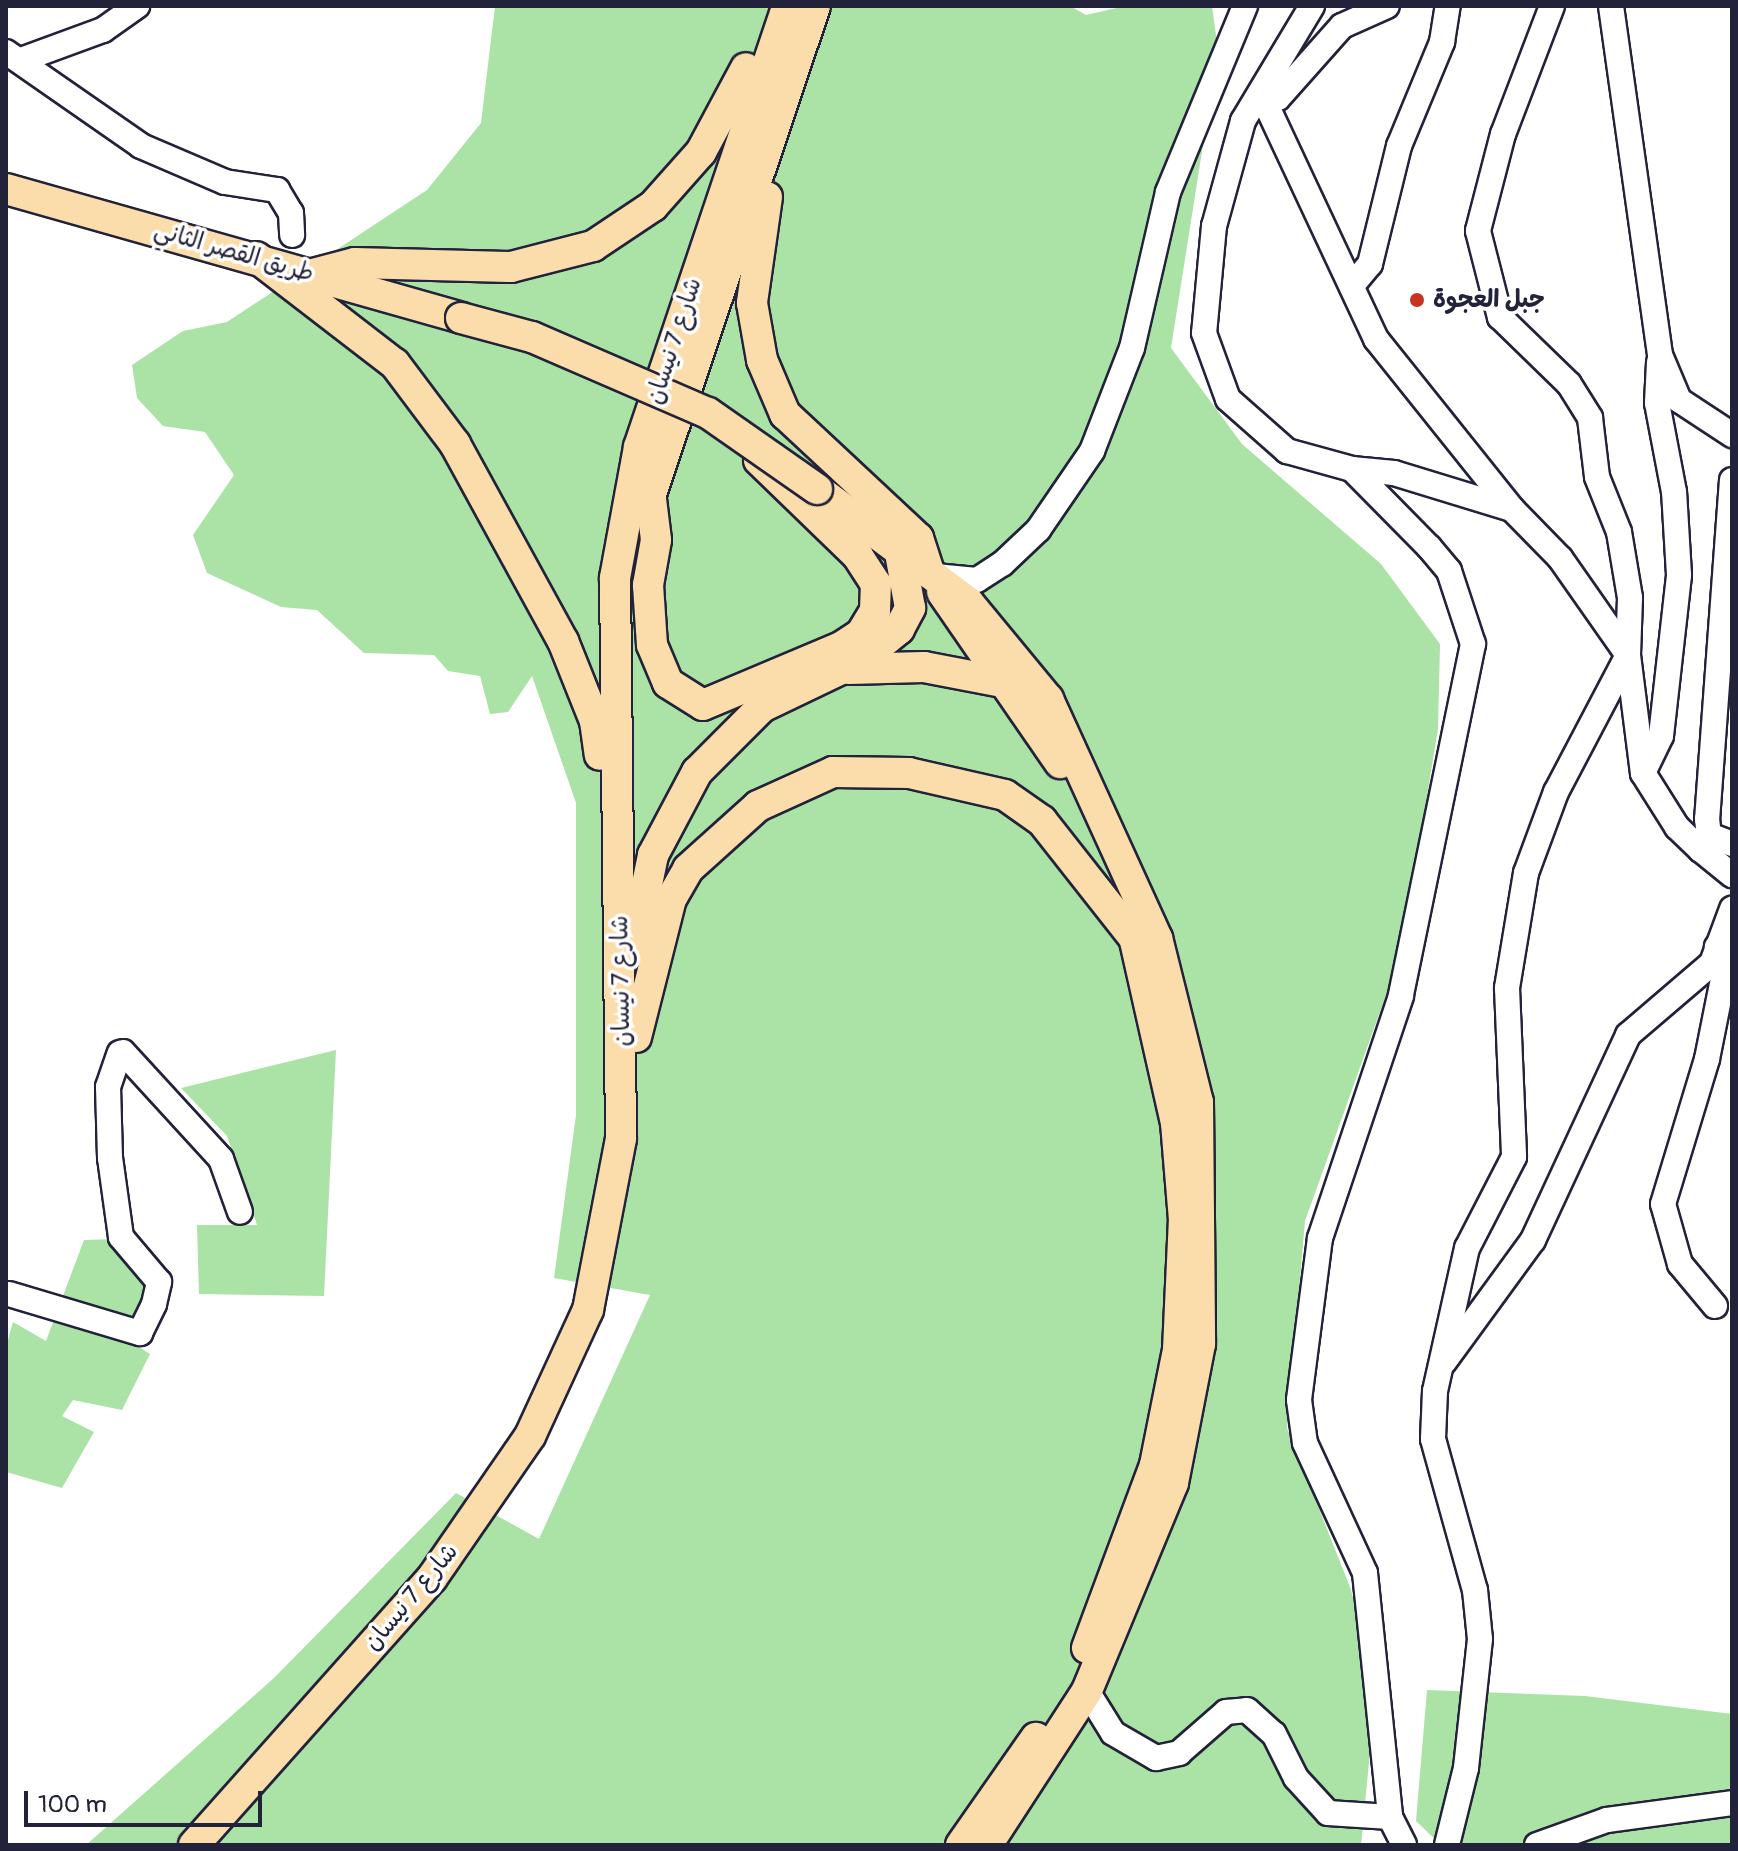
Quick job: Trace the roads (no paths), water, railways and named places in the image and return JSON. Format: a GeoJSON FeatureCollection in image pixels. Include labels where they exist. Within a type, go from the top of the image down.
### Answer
{"type":"FeatureCollection","features":[{"type":"Feature","properties":{"kind":"main road"},"geometry":{"type":"LineString","coordinates":[[313,274],[355,263],[511,267],[593,246],[653,206],[701,152],[733,101],[769,6]]}},
{"type":"Feature","properties":{"kind":"main road","name":"شارع 7 نيسان"},"geometry":{"type":"LineString","coordinates":[[194,1845],[432,1578],[530,1436],[569,1359],[598,1273],[621,1139],[615,578],[639,447],[787,6]]}},
{"type":"Feature","properties":{"kind":"main road","name":"شارع 7 نيسان"},"geometry":{"type":"LineString","coordinates":[[218,1845],[446,1589],[545,1445],[605,1316],[631,1211],[636,1037],[628,653],[650,491],[815,6]]}},
{"type":"Feature","properties":{"kind":"main road"},"geometry":{"type":"LineString","coordinates":[[774,128],[753,290],[762,360],[785,414],[918,538],[932,574],[1063,767],[1138,943],[1176,1123],[1184,1220],[1172,1379],[1155,1465],[1090,1642],[1029,1750],[961,1845]]}},
{"type":"Feature","properties":{"kind":"main road","name":"طريق القصر الثاني"},"geometry":{"type":"LineString","coordinates":[[6,189],[532,337],[708,413],[809,495]]}},
{"type":"Feature","properties":{"kind":"main road"},"geometry":{"type":"LineString","coordinates":[[256,257],[395,364],[455,444],[582,682],[607,810],[619,835]]}},
{"type":"Feature","properties":{"kind":"main road"},"geometry":{"type":"LineString","coordinates":[[650,491],[656,540],[648,585],[652,645],[668,683],[703,705],[841,647],[861,634],[875,611],[876,584],[858,556],[809,495]]}},
{"type":"Feature","properties":{"kind":"main road"},"geometry":{"type":"LineString","coordinates":[[809,495],[932,574],[997,631],[1048,699],[1157,938],[1198,1102],[1202,1272],[1187,1425],[1148,1557],[1087,1691],[987,1845]]}},
{"type":"Feature","properties":{"kind":"main road"},"geometry":{"type":"LineString","coordinates":[[634,947],[653,855],[697,772],[762,707],[839,670],[899,629],[910,608],[900,553]]}},
{"type":"Feature","properties":{"kind":"main road"},"geometry":{"type":"LineString","coordinates":[[839,670],[924,667],[1007,683]]}},
{"type":"Feature","properties":{"kind":"main road"},"geometry":{"type":"LineString","coordinates":[[636,1037],[671,899],[688,869],[758,806],[833,772],[909,773],[1005,795],[1042,821],[1138,943]]}},
{"type":"Feature","properties":{"kind":"street"},"geometry":{"type":"LineString","coordinates":[[13,56],[103,30],[137,6]]}},
{"type":"Feature","properties":{"kind":"street"},"geometry":{"type":"LineString","coordinates":[[932,574],[977,580],[1002,564],[1038,530],[1092,451],[1132,348],[1168,192],[1245,6]]}},
{"type":"Feature","properties":{"kind":"street"},"geometry":{"type":"LineString","coordinates":[[1312,6],[1259,104],[1214,226],[1204,333],[1228,399],[1287,451],[1352,469],[1394,473],[1512,509]]}},
{"type":"Feature","properties":{"kind":"street"},"geometry":{"type":"LineString","coordinates":[[1259,104],[1278,98],[1342,26],[1387,6]]}},
{"type":"Feature","properties":{"kind":"street"},"geometry":{"type":"LineString","coordinates":[[1354,283],[1370,264],[1399,146],[1442,42],[1448,6]]}},
{"type":"Feature","properties":{"kind":"street"},"geometry":{"type":"LineString","coordinates":[[1552,6],[1503,134],[1478,231],[1500,317],[1569,384],[1590,418],[1597,477],[1619,532],[1630,598],[1628,655],[1643,773],[1677,827],[1705,843],[1732,875]]}},
{"type":"Feature","properties":{"kind":"street"},"geometry":{"type":"LineString","coordinates":[[1611,6],[1660,355],[1657,403],[1674,492],[1679,575],[1661,736],[1643,773]]}},
{"type":"Feature","properties":{"kind":"street"},"geometry":{"type":"LineString","coordinates":[[13,56],[78,108],[141,146],[225,182],[277,190],[291,213],[292,235]]}},
{"type":"Feature","properties":{"kind":"street"},"geometry":{"type":"LineString","coordinates":[[1259,104],[1354,283],[1376,339],[1512,509],[1560,558],[1628,655]]}},
{"type":"Feature","properties":{"kind":"street"},"geometry":{"type":"LineString","coordinates":[[1660,355],[1679,400],[1732,435]]}},
{"type":"Feature","properties":{"kind":"street"},"geometry":{"type":"LineString","coordinates":[[1352,469],[1449,571],[1473,644],[1401,996],[1320,1238],[1300,1369],[1305,1443],[1370,1597],[1390,1817],[1404,1845]]}},
{"type":"Feature","properties":{"kind":"street"},"geometry":{"type":"LineString","coordinates":[[1705,843],[1732,480]]}},
{"type":"Feature","properties":{"kind":"street"},"geometry":{"type":"LineString","coordinates":[[1447,1845],[1466,1768],[1480,1639],[1475,1590],[1433,1439],[1444,1362],[1467,1248],[1514,1157],[1507,988],[1526,873],[1556,792],[1628,655]]}},
{"type":"Feature","properties":{"kind":"street"},"geometry":{"type":"LineString","coordinates":[[1705,843],[1732,844]]}},
{"type":"Feature","properties":{"kind":"street"},"geometry":{"type":"LineString","coordinates":[[1444,1362],[1533,1240],[1628,1035],[1712,963],[1732,909]]}},
{"type":"Feature","properties":{"kind":"street"},"geometry":{"type":"LineString","coordinates":[[1715,1306],[1680,1264],[1663,1204],[1707,1059],[1724,974],[1717,947]]}},
{"type":"Feature","properties":{"kind":"street"},"geometry":{"type":"LineString","coordinates":[[9,1294],[140,1333],[154,1304],[159,1282],[121,1237],[110,1158],[108,1087],[121,1052],[221,1159],[240,1212]]}},
{"type":"Feature","properties":{"kind":"street"},"geometry":{"type":"LineString","coordinates":[[1087,1691],[1113,1733],[1156,1758],[1179,1753],[1226,1712],[1247,1710],[1274,1734],[1316,1804],[1328,1813],[1346,1809],[1390,1817]]}},
{"type":"Feature","properties":{"kind":"street"},"geometry":{"type":"LineString","coordinates":[[1537,1845],[1607,1820],[1732,1803]]}},
{"type":"Feature","properties":{"kind":"street"},"geometry":{"type":"LineString","coordinates":[[1346,1809],[1390,1845]]}},
{"type":"Feature","properties":{"kind":"place","name":"جبل العجوة"},"geometry":{"type":"Point","coordinates":[1417,300]}}]}
